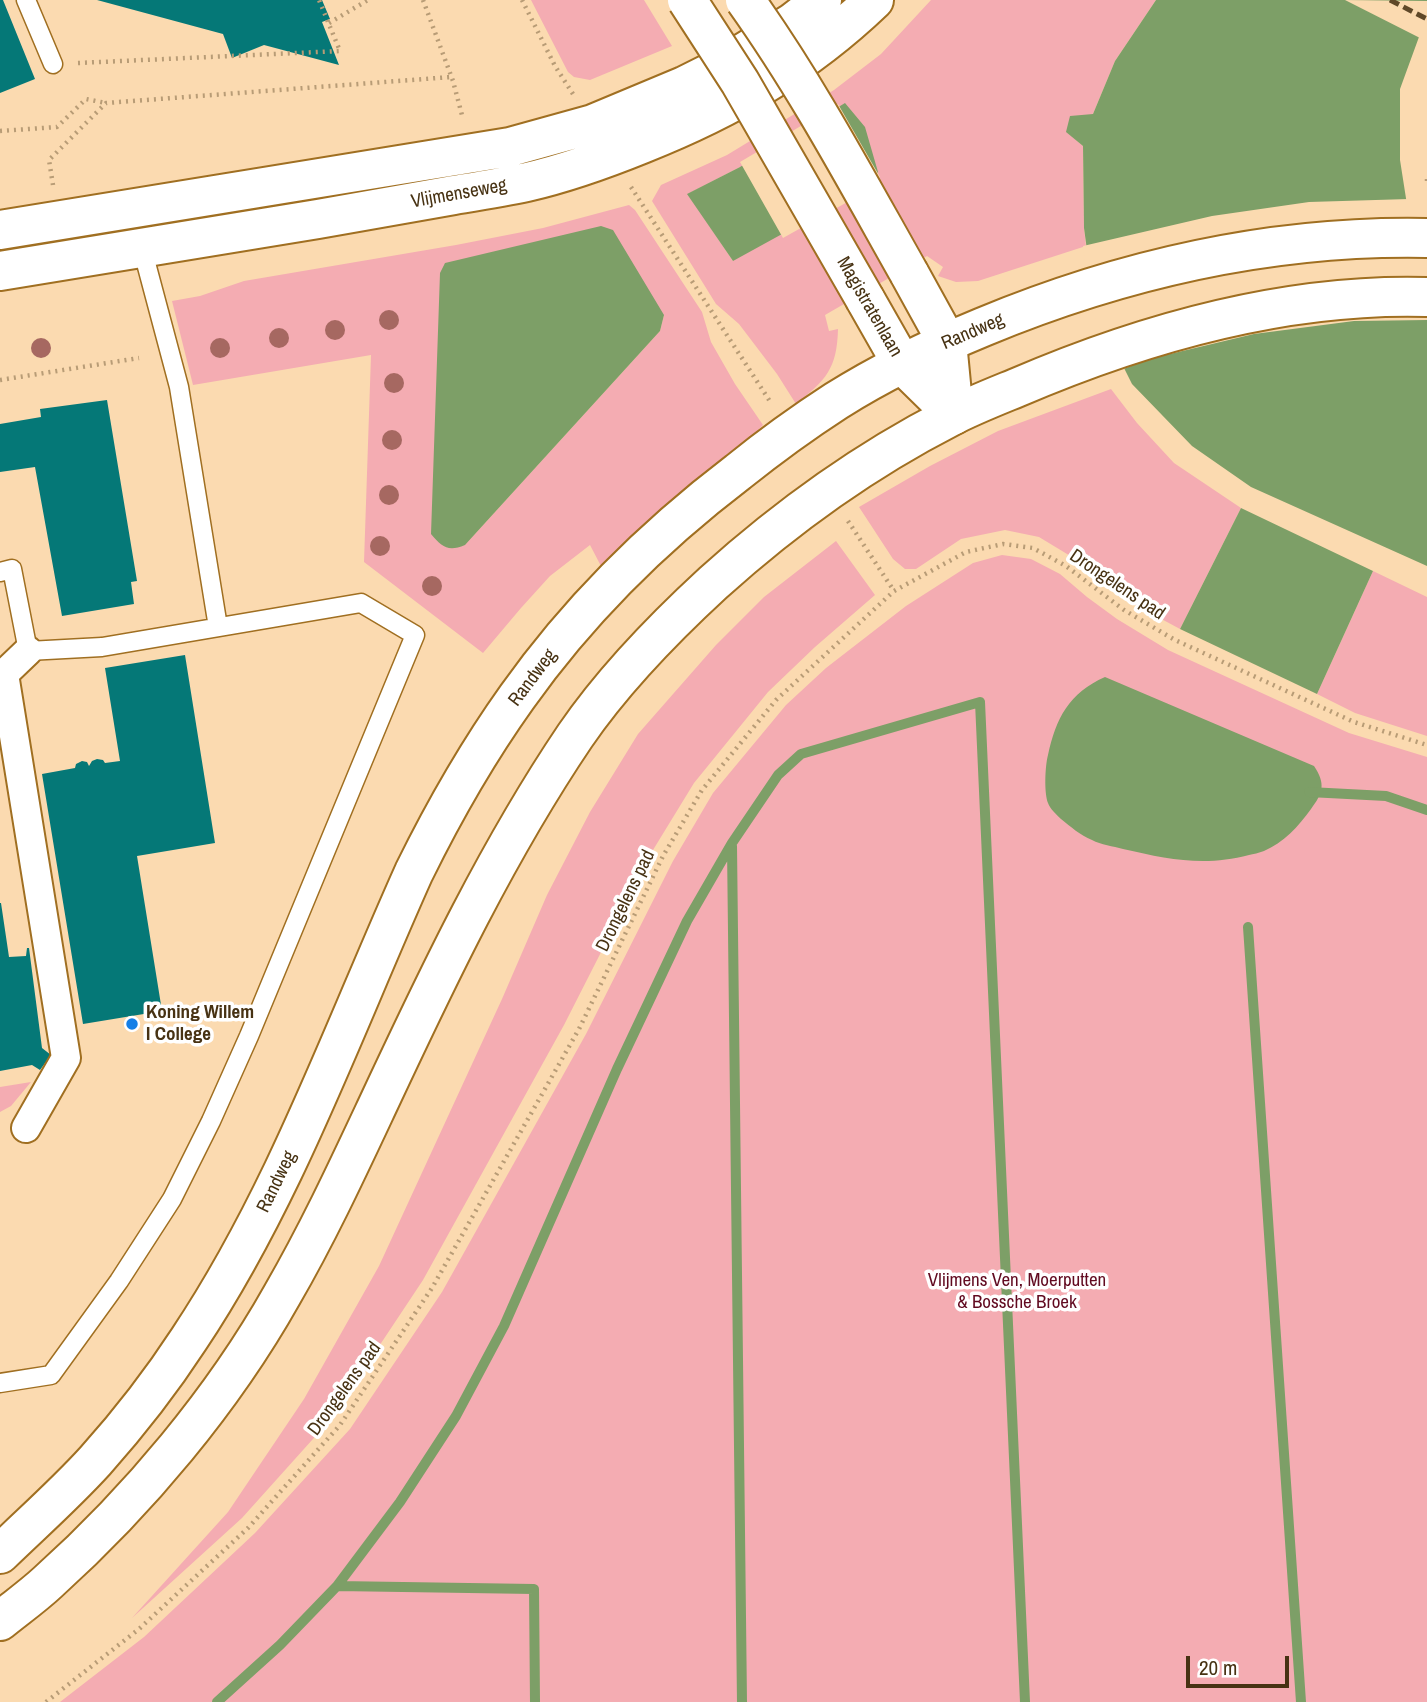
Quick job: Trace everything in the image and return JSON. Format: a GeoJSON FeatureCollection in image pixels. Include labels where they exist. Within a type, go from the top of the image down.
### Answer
{"type":"FeatureCollection","features":[{"type":"Feature","properties":{"kind":"main road","name":"Magistratenlaan"},"geometry":{"type":"LineString","coordinates":[[687,0],[740,82],[902,364],[954,415]]}},
{"type":"Feature","properties":{"kind":"main road"},"geometry":{"type":"LineString","coordinates":[[745,0],[810,98],[947,342],[954,415]]}},
{"type":"Feature","properties":{"kind":"main road","name":"Vlijmenseweg"},"geometry":{"type":"LineString","coordinates":[[0,230],[510,148],[551,137],[593,124],[714,71],[822,0]]}},
{"type":"Feature","properties":{"kind":"main road","name":"Vlijmenseweg"},"geometry":{"type":"LineString","coordinates":[[0,271],[528,182],[613,156],[689,125],[741,99],[815,49],[851,22],[874,0]]}},
{"type":"Feature","properties":{"kind":"main road","name":"Randweg"},"geometry":{"type":"LineString","coordinates":[[0,1554],[95,1461],[141,1406],[188,1340],[231,1272],[276,1188],[434,831],[468,771],[517,696],[567,633],[636,558],[695,505],[835,401],[947,342],[1018,312],[1111,281],[1215,256],[1321,242],[1427,238]]}},
{"type":"Feature","properties":{"kind":"main road"},"geometry":{"type":"LineString","coordinates":[[0,1621],[55,1575],[150,1479],[245,1356],[281,1298],[333,1201],[467,921],[510,842],[578,732],[625,672],[685,608],[772,531],[881,456],[954,415],[1043,376],[1177,330],[1265,310],[1352,299],[1427,297]]}},
{"type":"Feature","properties":{"kind":"street"},"geometry":{"type":"LineString","coordinates":[[26,1128],[66,1058],[4,674],[28,651]]}},
{"type":"Feature","properties":{"kind":"lane"},"geometry":{"type":"LineString","coordinates":[[26,0],[53,64]]}},
{"type":"Feature","properties":{"kind":"lane"},"geometry":{"type":"LineString","coordinates":[[142,248],[179,387],[218,627]]}},
{"type":"Feature","properties":{"kind":"lane"},"geometry":{"type":"LineString","coordinates":[[0,572],[12,569],[28,651],[102,647],[361,603],[415,635],[249,1036],[172,1199],[119,1281],[51,1375],[0,1384]]}},
{"type":"Feature","properties":{"kind":"path"},"geometry":{"type":"LineString","coordinates":[[53,64],[340,51],[320,0]]}},
{"type":"Feature","properties":{"kind":"path"},"geometry":{"type":"LineString","coordinates":[[329,23],[368,0]]}},
{"type":"Feature","properties":{"kind":"path"},"geometry":{"type":"LineString","coordinates":[[423,0],[464,123]]}},
{"type":"Feature","properties":{"kind":"path"},"geometry":{"type":"LineString","coordinates":[[522,0],[555,66],[575,96]]}},
{"type":"Feature","properties":{"kind":"path"},"geometry":{"type":"LineString","coordinates":[[0,131],[57,127],[86,99],[106,103],[451,78]]}},
{"type":"Feature","properties":{"kind":"path"},"geometry":{"type":"LineString","coordinates":[[54,190],[49,160],[106,103]]}},
{"type":"Feature","properties":{"kind":"path"},"geometry":{"type":"LineString","coordinates":[[1427,179],[1427,185]]}},
{"type":"Feature","properties":{"kind":"path"},"geometry":{"type":"LineString","coordinates":[[630,185],[771,404]]}},
{"type":"Feature","properties":{"kind":"path"},"geometry":{"type":"LineString","coordinates":[[0,380],[139,358]]}},
{"type":"Feature","properties":{"kind":"path"},"geometry":{"type":"LineString","coordinates":[[849,520],[894,591]]}},
{"type":"Feature","properties":{"kind":"path","name":"Drongelens pad"},"geometry":{"type":"LineString","coordinates":[[46,1702],[138,1629],[248,1528],[340,1425],[432,1288],[579,1029],[663,856],[702,790],[776,701],[894,591],[965,552],[1003,544],[1033,548],[1066,566],[1124,610],[1175,640],[1354,722],[1427,745]]}},
{"type":"Feature","properties":{"kind":"green space"},"geometry":{"type":"Polygon","coordinates":[[[531,0],[644,0],[672,46],[590,80],[574,77],[568,72],[531,0]]]}},
{"type":"Feature","properties":{"kind":"green space"},"geometry":{"type":"Polygon","coordinates":[[[931,0],[1156,0],[1115,61],[1093,114],[1067,132],[1083,146],[1086,246],[978,281],[956,282],[938,276],[943,267],[927,256],[825,315],[829,331],[838,329],[832,364],[815,388],[796,404],[739,324],[716,304],[652,201],[661,185],[727,155],[834,90],[881,54],[931,0]],[[740,167],[688,194],[733,261],[740,167]]]}},
{"type":"Feature","properties":{"kind":"green space"},"geometry":{"type":"Polygon","coordinates":[[[629,205],[635,210],[702,312],[711,342],[763,425],[678,495],[602,568],[590,545],[550,576],[483,653],[364,562],[371,355],[193,385],[172,301],[200,296],[244,281],[543,228],[629,205]],[[664,315],[465,545],[660,331],[664,315]]]}},
{"type":"Feature","properties":{"kind":"green space"},"geometry":{"type":"Polygon","coordinates":[[[1111,389],[1137,423],[1174,463],[1241,508],[1180,629],[1128,601],[1072,557],[1039,537],[1005,530],[961,539],[916,569],[905,569],[893,559],[859,507],[998,431],[1111,389]]]}},
{"type":"Feature","properties":{"kind":"green space"},"geometry":{"type":"Polygon","coordinates":[[[836,541],[875,595],[768,692],[694,783],[653,850],[564,1025],[423,1280],[330,1420],[242,1518],[132,1618],[228,1512],[304,1399],[379,1266],[547,895],[590,812],[638,734],[716,645],[764,597],[836,541]]]}},
{"type":"Feature","properties":{"kind":"green space","name":"Vlijmens Ven, Moerputten & Bossche Broek"},"geometry":{"type":"Polygon","coordinates":[[[1002,555],[1031,559],[1060,574],[1117,619],[1168,650],[1349,733],[1427,757],[1427,1702],[60,1702],[144,1637],[255,1533],[350,1429],[442,1292],[586,1034],[673,861],[713,793],[786,705],[826,668],[906,606],[973,563],[1002,555]]]}},
{"type":"Feature","properties":{"kind":"green space"},"geometry":{"type":"Polygon","coordinates":[[[1373,571],[1427,597],[1427,736],[1355,713],[1317,694],[1373,571]]]}},
{"type":"Feature","properties":{"kind":"green space"},"geometry":{"type":"Polygon","coordinates":[[[31,1082],[11,1106],[0,1112],[0,1087],[31,1082]]]}},
{"type":"Feature","properties":{"kind":"shaded area"},"geometry":{"type":"Polygon","coordinates":[[[1156,0],[1427,0],[1427,15],[1400,89],[1400,160],[1410,224],[1427,257],[1427,566],[1251,487],[1192,446],[1132,384],[1095,310],[1084,228],[1083,146],[1066,132],[1070,116],[1093,114],[1115,61],[1156,0]]]}},
{"type":"Feature","properties":{"kind":"shaded area"},"geometry":{"type":"Polygon","coordinates":[[[845,103],[865,127],[878,172],[873,184],[733,261],[687,194],[740,167],[845,103]]]}},
{"type":"Feature","properties":{"kind":"shaded area"},"geometry":{"type":"Polygon","coordinates":[[[601,226],[613,230],[664,315],[660,331],[465,545],[446,547],[431,534],[440,273],[445,263],[601,226]]]}},
{"type":"Feature","properties":{"kind":"shaded area"},"geometry":{"type":"Polygon","coordinates":[[[1241,508],[1373,571],[1317,694],[1180,629],[1241,508]]]}},
{"type":"Feature","properties":{"kind":"shaded area"},"geometry":{"type":"Polygon","coordinates":[[[1105,677],[1314,766],[1322,788],[1318,798],[1301,822],[1271,848],[1232,859],[1201,861],[1170,858],[1103,844],[1084,836],[1061,819],[1049,805],[1046,766],[1055,729],[1066,708],[1082,691],[1105,677]]]}},
{"type":"Feature","properties":{"kind":"pier"},"geometry":{"type":"Polygon","coordinates":[[[1345,0],[1427,1],[1427,25],[1422,39],[1345,0]]]}},
{"type":"Feature","properties":{"kind":"pier"},"geometry":{"type":"Polygon","coordinates":[[[838,104],[880,177],[876,186],[783,238],[740,162],[838,104]]]}},
{"type":"Feature","properties":{"kind":"pier"},"geometry":{"type":"Polygon","coordinates":[[[1409,199],[1413,223],[1427,250],[1427,320],[1354,321],[1254,334],[1149,359],[1121,370],[1092,311],[1083,246],[1212,216],[1309,202],[1409,199]]]}},
{"type":"Feature","properties":{"kind":"building"},"geometry":{"type":"Polygon","coordinates":[[[0,0],[3,0],[35,79],[0,93],[0,0]]]}},
{"type":"Feature","properties":{"kind":"building"},"geometry":{"type":"Polygon","coordinates":[[[97,0],[322,0],[330,19],[322,22],[339,65],[264,45],[232,58],[223,34],[97,0]]]}},
{"type":"Feature","properties":{"kind":"building"},"geometry":{"type":"Polygon","coordinates":[[[107,400],[137,581],[131,582],[134,604],[62,616],[35,467],[0,472],[0,424],[41,417],[40,409],[107,400]]]}},
{"type":"Feature","properties":{"kind":"building"},"geometry":{"type":"Polygon","coordinates":[[[185,655],[215,843],[137,856],[162,1011],[83,1024],[42,774],[75,768],[76,764],[82,761],[89,766],[97,759],[105,763],[120,761],[105,668],[185,655]]]}},
{"type":"Feature","properties":{"kind":"building"},"geometry":{"type":"Polygon","coordinates":[[[0,903],[9,957],[26,956],[29,948],[42,1048],[51,1055],[40,1070],[32,1065],[0,1071],[0,903]]]}},
{"type":"Feature","properties":{"kind":"waterway"},"geometry":{"type":"LineString","coordinates":[[217,1702],[280,1645],[337,1586],[400,1502],[456,1416],[504,1326],[617,1069],[687,921],[732,843],[778,775],[801,754],[980,702],[1025,1702]]}},
{"type":"Feature","properties":{"kind":"waterway"},"geometry":{"type":"LineString","coordinates":[[1309,792],[1386,796],[1427,810]]}},
{"type":"Feature","properties":{"kind":"waterway"},"geometry":{"type":"LineString","coordinates":[[732,846],[742,1702]]}},
{"type":"Feature","properties":{"kind":"waterway"},"geometry":{"type":"LineString","coordinates":[[1248,927],[1301,1702]]}},
{"type":"Feature","properties":{"kind":"waterway"},"geometry":{"type":"LineString","coordinates":[[337,1586],[534,1589],[535,1702]]}},
{"type":"Feature","properties":{"kind":"railway"},"geometry":{"type":"LineString","coordinates":[[1390,0],[1427,19]]}},
{"type":"Feature","properties":{"kind":"place","name":"Koning Willem I College"},"geometry":{"type":"Point","coordinates":[132,1024]}}]}
